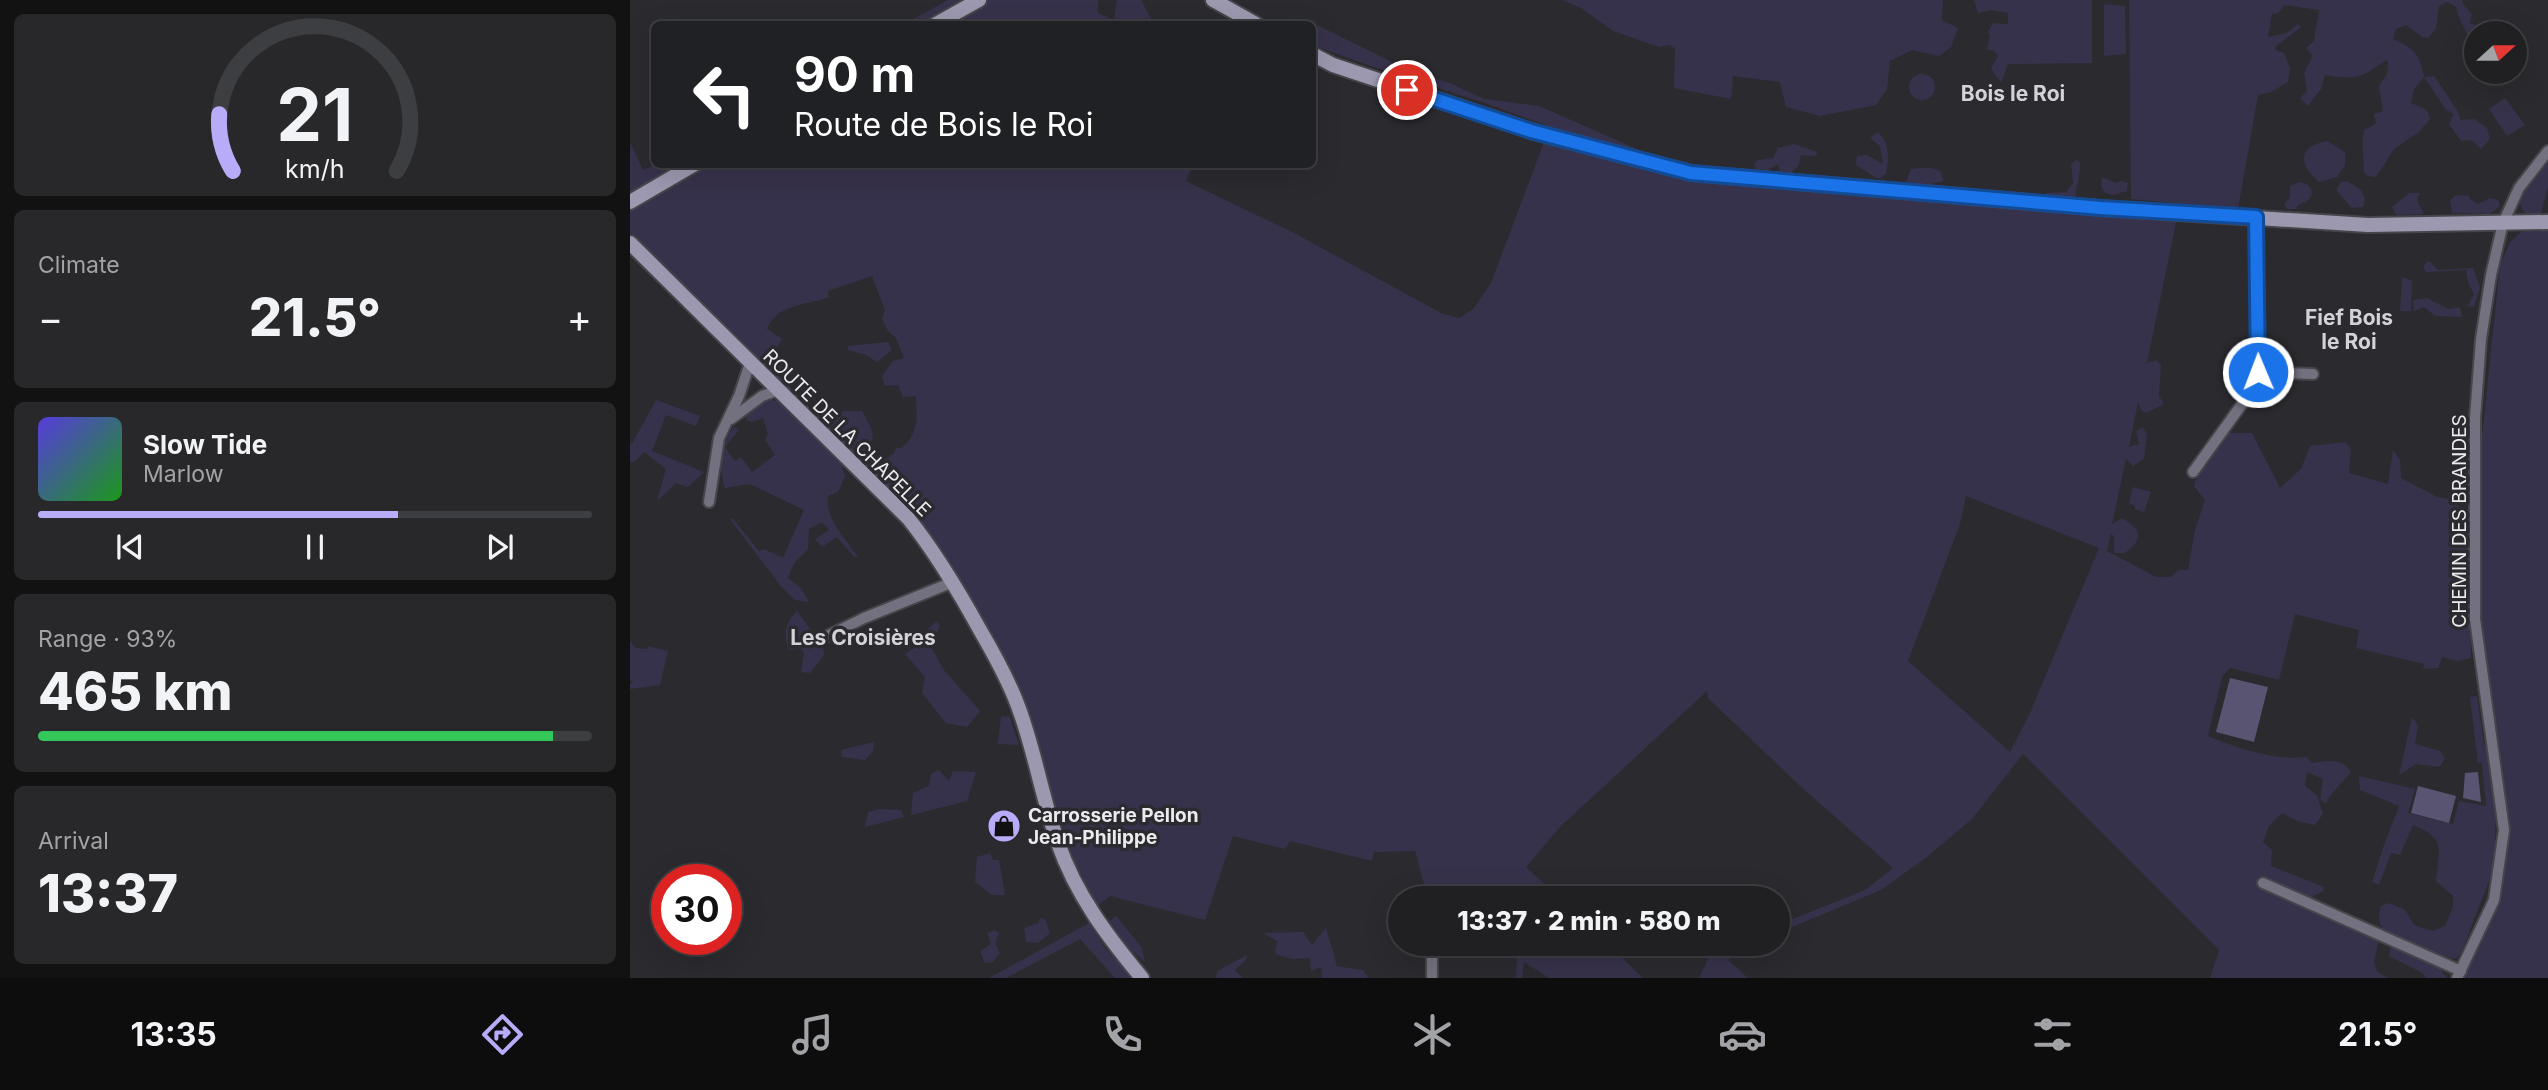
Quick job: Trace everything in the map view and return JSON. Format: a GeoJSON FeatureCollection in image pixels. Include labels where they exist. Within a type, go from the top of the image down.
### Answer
{"type":"FeatureCollection","features":[{"type":"Feature","properties":{"kind":"street"},"geometry":{"type":"LineString","coordinates":[[941,21],[979,0]]}},
{"type":"Feature","properties":{"kind":"street"},"geometry":{"type":"LineString","coordinates":[[1213,0],[1251,21]]}},
{"type":"Feature","properties":{"kind":"street"},"geometry":{"type":"LineString","coordinates":[[1316,56],[1333,65],[1531,131],[1691,173],[2101,208],[2368,225],[2548,222]]}},
{"type":"Feature","properties":{"kind":"street","name":"CHEMIN DES BRANDES"},"geometry":{"type":"LineString","coordinates":[[2459,975],[2494,900],[2504,830],[2475,619],[2475,418],[2481,339],[2502,223],[2519,188],[2548,151]]}},
{"type":"Feature","properties":{"kind":"street"},"geometry":{"type":"LineString","coordinates":[[630,202],[688,168]]}},
{"type":"Feature","properties":{"kind":"street"},"geometry":{"type":"LineString","coordinates":[[2193,472],[2250,393],[2258,372],[2256,217]]}},
{"type":"Feature","properties":{"kind":"street","name":"ROUTE DE LA CHAPELLE"},"geometry":{"type":"LineString","coordinates":[[630,243],[908,518],[932,549],[1002,670],[1017,703],[1055,832],[1073,879],[1091,912],[1142,978]]}},
{"type":"Feature","properties":{"kind":"street"},"geometry":{"type":"LineString","coordinates":[[709,502],[719,438],[729,421],[750,363]]}},
{"type":"Feature","properties":{"kind":"street"},"geometry":{"type":"LineString","coordinates":[[2258,372],[2313,374]]}},
{"type":"Feature","properties":{"kind":"street"},"geometry":{"type":"LineString","coordinates":[[729,421],[762,396],[778,390]]}},
{"type":"Feature","properties":{"kind":"street"},"geometry":{"type":"LineString","coordinates":[[819,640],[864,618],[953,582]]}},
{"type":"Feature","properties":{"kind":"street"},"geometry":{"type":"LineString","coordinates":[[2263,883],[2459,975]]}},
{"type":"Feature","properties":{"kind":"street"},"geometry":{"type":"LineString","coordinates":[[1432,956],[1432,978]]}},
{"type":"Feature","properties":{"kind":"shaded area"},"geometry":{"type":"Polygon","coordinates":[[[948,0],[1098,0],[1098,13],[1114,20],[1117,0],[1141,0],[1152,21],[910,21],[948,0]]]}},
{"type":"Feature","properties":{"kind":"shaded area"},"geometry":{"type":"Polygon","coordinates":[[[1562,0],[1943,0],[1942,20],[1958,28],[1951,47],[1939,56],[1912,50],[1890,61],[1887,89],[1876,105],[1820,116],[1786,107],[1780,82],[1733,76],[1731,99],[1674,88],[1675,48],[1668,45],[1659,47],[1613,31],[1581,8],[1562,0]]]}},
{"type":"Feature","properties":{"kind":"shaded area"},"geometry":{"type":"Polygon","coordinates":[[[1974,0],[2092,0],[2092,63],[2008,64],[2001,83],[1991,68],[1998,56],[1993,50],[1987,50],[1990,36],[1988,32],[1993,23],[2008,24],[2008,13],[1991,10],[1978,13],[1974,0]]]}},
{"type":"Feature","properties":{"kind":"shaded area"},"geometry":{"type":"Polygon","coordinates":[[[2129,0],[2462,0],[2472,14],[2470,21],[2464,21],[2464,28],[2456,7],[2447,2],[2439,6],[2436,29],[2428,38],[2422,37],[2406,25],[2396,29],[2393,39],[2415,53],[2424,77],[2414,89],[2411,103],[2427,110],[2430,119],[2419,132],[2394,149],[2376,177],[2367,176],[2364,172],[2363,136],[2364,130],[2376,124],[2374,114],[2383,111],[2379,86],[2387,74],[2388,62],[2386,60],[2371,71],[2358,76],[2325,75],[2321,89],[2308,106],[2300,98],[2307,91],[2304,73],[2313,56],[2306,48],[2314,41],[2319,10],[2285,5],[2278,13],[2272,14],[2268,37],[2287,33],[2298,24],[2301,27],[2276,46],[2275,50],[2284,53],[2290,68],[2288,82],[2271,92],[2258,95],[2238,209],[2131,199],[2129,0]]]}},
{"type":"Feature","properties":{"kind":"shaded area"},"geometry":{"type":"Polygon","coordinates":[[[2104,4],[2125,6],[2126,54],[2104,56],[2104,4]]]}},
{"type":"Feature","properties":{"kind":"shaded area"},"geometry":{"type":"Polygon","coordinates":[[[1316,26],[1404,68],[1452,84],[1484,99],[1539,106],[1637,149],[1598,142],[1559,130],[1316,46],[1316,26]]]}},
{"type":"Feature","properties":{"kind":"shaded area"},"geometry":{"type":"Polygon","coordinates":[[[1922,74],[1931,78],[1935,87],[1931,96],[1922,100],[1913,96],[1909,87],[1913,78],[1922,74]]]}},
{"type":"Feature","properties":{"kind":"shaded area"},"geometry":{"type":"Polygon","coordinates":[[[2434,76],[2461,120],[2474,119],[2487,128],[2490,139],[2481,149],[2471,140],[2461,141],[2449,124],[2454,114],[2446,110],[2424,77],[2434,76]]]}},
{"type":"Feature","properties":{"kind":"shaded area"},"geometry":{"type":"Polygon","coordinates":[[[2505,98],[2525,125],[2507,136],[2489,109],[2505,98]]]}},
{"type":"Feature","properties":{"kind":"shaded area"},"geometry":{"type":"Polygon","coordinates":[[[1494,123],[1621,159],[2038,200],[2047,193],[2066,192],[2073,183],[2071,164],[2076,160],[2080,162],[2080,168],[2074,207],[2177,218],[2147,363],[2156,360],[2161,365],[2159,396],[2164,404],[2146,413],[2141,410],[2138,402],[2129,447],[2139,444],[2136,431],[2143,427],[2147,434],[2144,459],[2133,466],[2126,459],[2112,524],[2122,518],[2134,527],[2138,539],[2125,553],[2114,553],[2114,537],[2111,533],[2107,551],[2156,577],[2170,577],[2179,570],[2188,570],[2195,530],[2205,500],[2194,486],[2199,469],[2225,433],[2252,433],[2280,488],[2301,469],[2310,446],[2346,442],[2351,449],[2349,473],[2388,484],[2393,450],[2400,460],[2401,478],[2437,497],[2458,501],[2462,518],[2469,520],[2471,658],[2457,661],[2442,657],[2438,668],[2423,669],[2424,664],[2356,648],[2359,630],[2295,614],[2279,680],[2230,668],[2222,677],[2208,736],[2268,755],[2306,757],[2312,763],[2338,762],[2351,772],[2326,804],[2320,799],[2323,779],[2307,772],[2305,786],[2317,795],[2323,814],[2315,825],[2297,821],[2282,813],[2269,826],[2263,842],[2272,850],[2271,866],[2324,887],[2323,891],[2305,905],[2379,940],[2374,961],[2377,972],[2389,978],[2210,978],[2219,950],[2023,754],[1972,819],[1927,857],[1881,890],[1790,928],[1790,920],[1865,890],[1893,868],[1799,785],[1708,698],[1707,691],[1561,826],[1526,867],[1546,886],[1424,886],[1415,851],[1374,852],[1372,861],[1290,841],[1285,849],[1233,836],[1205,920],[1110,896],[1097,906],[1072,856],[1052,793],[1047,789],[1019,697],[1021,691],[1017,682],[1013,680],[929,534],[828,433],[830,425],[843,411],[862,411],[872,434],[865,456],[878,465],[894,453],[896,448],[907,443],[914,431],[916,396],[903,397],[898,385],[885,386],[882,376],[893,361],[904,358],[896,338],[888,331],[882,319],[885,310],[872,276],[828,291],[829,297],[785,310],[771,321],[767,329],[782,339],[775,352],[792,391],[771,374],[630,233],[630,207],[645,195],[630,193],[630,142],[643,170],[651,167],[1192,168],[1186,181],[1294,233],[1443,314],[1459,318],[1473,309],[1491,283],[1544,142],[1494,123]],[[1966,496],[1960,524],[1908,661],[2010,752],[2030,713],[2099,548],[1966,496]]]}},
{"type":"Feature","properties":{"kind":"shaded area"},"geometry":{"type":"Polygon","coordinates":[[[1878,132],[1887,147],[1888,157],[1886,174],[1878,179],[1856,165],[1857,156],[1867,155],[1883,164],[1880,146],[1870,138],[1878,132]]]}},
{"type":"Feature","properties":{"kind":"shaded area"},"geometry":{"type":"Polygon","coordinates":[[[2327,141],[2345,152],[2345,165],[2337,177],[2319,182],[2307,169],[2304,157],[2310,147],[2327,141]]]}},
{"type":"Feature","properties":{"kind":"shaded area"},"geometry":{"type":"Polygon","coordinates":[[[1794,144],[1817,152],[1816,156],[1801,155],[1799,165],[1791,173],[1780,172],[1778,164],[1767,170],[1756,169],[1754,164],[1758,160],[1773,158],[1778,148],[1794,144]]]}},
{"type":"Feature","properties":{"kind":"shaded area"},"geometry":{"type":"Polygon","coordinates":[[[2548,160],[2548,187],[2540,217],[2533,217],[2524,212],[2520,202],[2522,195],[2548,160]]]}},
{"type":"Feature","properties":{"kind":"shaded area"},"geometry":{"type":"Polygon","coordinates":[[[1911,169],[1940,171],[1944,181],[1927,185],[1906,182],[1911,169]]]}},
{"type":"Feature","properties":{"kind":"shaded area"},"geometry":{"type":"Polygon","coordinates":[[[2102,177],[2116,183],[2128,183],[2127,191],[2113,195],[2105,193],[2101,186],[2102,177]]]}},
{"type":"Feature","properties":{"kind":"shaded area"},"geometry":{"type":"Polygon","coordinates":[[[2347,181],[2361,190],[2365,199],[2363,207],[2352,208],[2336,190],[2341,182],[2347,181]]]}},
{"type":"Feature","properties":{"kind":"shaded area"},"geometry":{"type":"Polygon","coordinates":[[[2300,182],[2309,186],[2312,195],[2296,209],[2287,209],[2284,204],[2290,198],[2290,186],[2300,182]]]}},
{"type":"Feature","properties":{"kind":"shaded area"},"geometry":{"type":"Polygon","coordinates":[[[2409,193],[2420,193],[2417,200],[2424,214],[2396,215],[2392,207],[2409,193]]]}},
{"type":"Feature","properties":{"kind":"shaded area"},"geometry":{"type":"Polygon","coordinates":[[[2456,195],[2469,196],[2478,204],[2490,198],[2498,200],[2500,206],[2489,214],[2452,213],[2450,200],[2456,195]]]}},
{"type":"Feature","properties":{"kind":"shaded area"},"geometry":{"type":"Polygon","coordinates":[[[2526,228],[2548,228],[2548,978],[2462,978],[2485,932],[2498,895],[2508,835],[2503,769],[2481,627],[2480,456],[2500,265],[2510,242],[2526,228]]]}},
{"type":"Feature","properties":{"kind":"shaded area"},"geometry":{"type":"Polygon","coordinates":[[[2429,261],[2438,270],[2473,268],[2480,288],[2474,306],[2467,307],[2474,294],[2468,283],[2466,270],[2426,272],[2423,266],[2429,261]]]}},
{"type":"Feature","properties":{"kind":"shaded area"},"geometry":{"type":"Polygon","coordinates":[[[2402,277],[2412,281],[2411,311],[2400,311],[2402,277]]]}},
{"type":"Feature","properties":{"kind":"shaded area"},"geometry":{"type":"Polygon","coordinates":[[[2427,298],[2448,309],[2460,307],[2462,317],[2435,316],[2424,307],[2414,311],[2413,300],[2427,298]]]}},
{"type":"Feature","properties":{"kind":"shaded area"},"geometry":{"type":"Polygon","coordinates":[[[888,342],[892,350],[877,362],[866,355],[848,350],[848,346],[888,342]]]}},
{"type":"Feature","properties":{"kind":"shaded area"},"geometry":{"type":"Polygon","coordinates":[[[2289,360],[2288,380],[2265,407],[2257,403],[2259,389],[2266,375],[2282,361],[2289,360]]]}},
{"type":"Feature","properties":{"kind":"shaded area"},"geometry":{"type":"Polygon","coordinates":[[[770,399],[799,416],[808,431],[842,465],[845,477],[838,492],[828,496],[829,512],[858,557],[854,557],[837,537],[822,547],[815,539],[829,530],[822,522],[809,529],[808,549],[794,563],[788,578],[801,588],[809,602],[795,600],[780,585],[729,518],[733,519],[759,551],[764,549],[783,558],[804,510],[750,484],[725,488],[722,456],[726,441],[734,427],[739,430],[725,447],[735,461],[741,457],[752,472],[775,455],[765,440],[768,434],[763,418],[752,422],[746,420],[747,414],[760,402],[770,399]]]}},
{"type":"Feature","properties":{"kind":"shaded area"},"geometry":{"type":"Polygon","coordinates":[[[656,400],[700,416],[696,426],[666,415],[652,451],[704,472],[688,487],[676,483],[657,501],[666,469],[644,452],[634,462],[630,461],[630,443],[632,444],[656,400]]]}},
{"type":"Feature","properties":{"kind":"shaded area"},"geometry":{"type":"Polygon","coordinates":[[[2133,487],[2151,492],[2144,512],[2129,503],[2133,487]]]}},
{"type":"Feature","properties":{"kind":"shaded area"},"geometry":{"type":"Polygon","coordinates":[[[797,611],[815,636],[810,639],[812,644],[823,644],[824,655],[810,673],[801,672],[804,653],[800,648],[789,650],[787,644],[786,629],[797,611]]]}},
{"type":"Feature","properties":{"kind":"shaded area"},"geometry":{"type":"Polygon","coordinates":[[[937,621],[940,626],[931,647],[944,670],[980,711],[967,727],[946,723],[922,693],[925,677],[905,654],[916,647],[922,634],[937,621]]]}},
{"type":"Feature","properties":{"kind":"shaded area"},"geometry":{"type":"Polygon","coordinates":[[[630,641],[635,648],[647,649],[648,646],[668,651],[660,685],[630,689],[630,684],[634,682],[630,680],[630,641]]]}},
{"type":"Feature","properties":{"kind":"shaded area"},"geometry":{"type":"Polygon","coordinates":[[[2230,678],[2268,687],[2254,742],[2216,732],[2230,678]]]}},
{"type":"Feature","properties":{"kind":"shaded area"},"geometry":{"type":"Polygon","coordinates":[[[2477,696],[2484,744],[2490,754],[2496,814],[2494,868],[2461,953],[2456,959],[2399,939],[2381,926],[2381,906],[2389,903],[2405,910],[2414,925],[2433,931],[2445,926],[2453,907],[2453,896],[2436,881],[2439,852],[2436,840],[2413,825],[2400,855],[2391,853],[2379,885],[2372,882],[2399,806],[2360,790],[2359,776],[2415,789],[2408,813],[2453,824],[2459,801],[2486,806],[2482,763],[2478,763],[2470,697],[2477,696]]]}},
{"type":"Feature","properties":{"kind":"shaded area"},"geometry":{"type":"Polygon","coordinates":[[[1001,716],[1010,717],[1019,745],[998,744],[1001,716]]]}},
{"type":"Feature","properties":{"kind":"shaded area"},"geometry":{"type":"Polygon","coordinates":[[[2412,717],[2418,725],[2415,744],[2440,751],[2445,759],[2439,767],[2416,764],[2399,775],[2412,717]]]}},
{"type":"Feature","properties":{"kind":"shaded area"},"geometry":{"type":"Polygon","coordinates":[[[874,742],[873,751],[865,760],[842,757],[841,750],[874,742]]]}},
{"type":"Feature","properties":{"kind":"shaded area"},"geometry":{"type":"Polygon","coordinates":[[[939,770],[949,781],[953,771],[976,772],[967,801],[911,815],[913,793],[929,786],[931,774],[939,770]]]}},
{"type":"Feature","properties":{"kind":"shaded area"},"geometry":{"type":"Polygon","coordinates":[[[2478,772],[2481,802],[2463,798],[2465,773],[2478,772]]]}},
{"type":"Feature","properties":{"kind":"shaded area"},"geometry":{"type":"Polygon","coordinates":[[[2418,786],[2456,796],[2449,823],[2411,813],[2418,786]]]}},
{"type":"Feature","properties":{"kind":"shaded area"},"geometry":{"type":"Polygon","coordinates":[[[879,809],[901,810],[904,817],[865,827],[868,812],[879,809]]]}},
{"type":"Feature","properties":{"kind":"shaded area"},"geometry":{"type":"Polygon","coordinates":[[[990,853],[993,860],[999,860],[1005,895],[992,895],[975,882],[977,857],[990,853]]]}},
{"type":"Feature","properties":{"kind":"shaded area"},"geometry":{"type":"Polygon","coordinates":[[[1116,916],[1142,948],[1145,962],[1128,948],[1110,921],[1116,916]]]}},
{"type":"Feature","properties":{"kind":"shaded area"},"geometry":{"type":"Polygon","coordinates":[[[1040,918],[1045,919],[1050,933],[1038,943],[1026,942],[1024,928],[1038,923],[1040,918]]]}},
{"type":"Feature","properties":{"kind":"shaded area"},"geometry":{"type":"Polygon","coordinates":[[[1089,923],[1105,948],[1133,978],[1115,978],[1080,939],[1006,978],[989,978],[1089,923]]]}},
{"type":"Feature","properties":{"kind":"shaded area"},"geometry":{"type":"Polygon","coordinates":[[[1326,928],[1336,966],[1363,970],[1368,978],[1322,978],[1321,967],[1311,971],[1310,958],[1292,959],[1275,954],[1277,941],[1263,933],[1303,932],[1312,945],[1326,928]]]}},
{"type":"Feature","properties":{"kind":"shaded area"},"geometry":{"type":"Polygon","coordinates":[[[995,930],[999,933],[995,944],[1000,953],[993,962],[985,963],[980,951],[991,944],[987,933],[995,930]]]}},
{"type":"Feature","properties":{"kind":"shaded area"},"geometry":{"type":"Polygon","coordinates":[[[2393,947],[2440,969],[2447,978],[2426,978],[2423,973],[2389,956],[2393,947]]]}},
{"type":"Feature","properties":{"kind":"shaded area"},"geometry":{"type":"Polygon","coordinates":[[[1247,955],[1246,960],[1235,970],[1243,978],[1216,978],[1217,971],[1247,955]]]}},
{"type":"Feature","properties":{"kind":"shaded area"},"geometry":{"type":"Polygon","coordinates":[[[1517,956],[1620,956],[1643,978],[1549,978],[1524,962],[1522,978],[1516,978],[1517,956]]]}},
{"type":"Feature","properties":{"kind":"shaded area"},"geometry":{"type":"Polygon","coordinates":[[[1713,956],[1733,956],[1728,960],[1748,978],[1699,978],[1708,959],[1713,956]]]}},
{"type":"Feature","properties":{"kind":"place","name":"Carrosserie Pellon Jean-Philippe"},"geometry":{"type":"Point","coordinates":[1004,826]}},
{"type":"Feature","properties":{"kind":"district","name":"Bois le Roi"},"geometry":{"type":"Point","coordinates":[2013,93]}},
{"type":"Feature","properties":{"kind":"district","name":"Fief Bois le Roi"},"geometry":{"type":"Point","coordinates":[2349,329]}},
{"type":"Feature","properties":{"kind":"district","name":"Les Croisières"},"geometry":{"type":"Point","coordinates":[863,637]}},
{"type":"Feature","properties":{"kind":"route"},"geometry":{"type":"LineString","coordinates":[[1407,90],[1531,131],[1691,173],[2101,208],[2256,217],[2258,372]]}}]}
